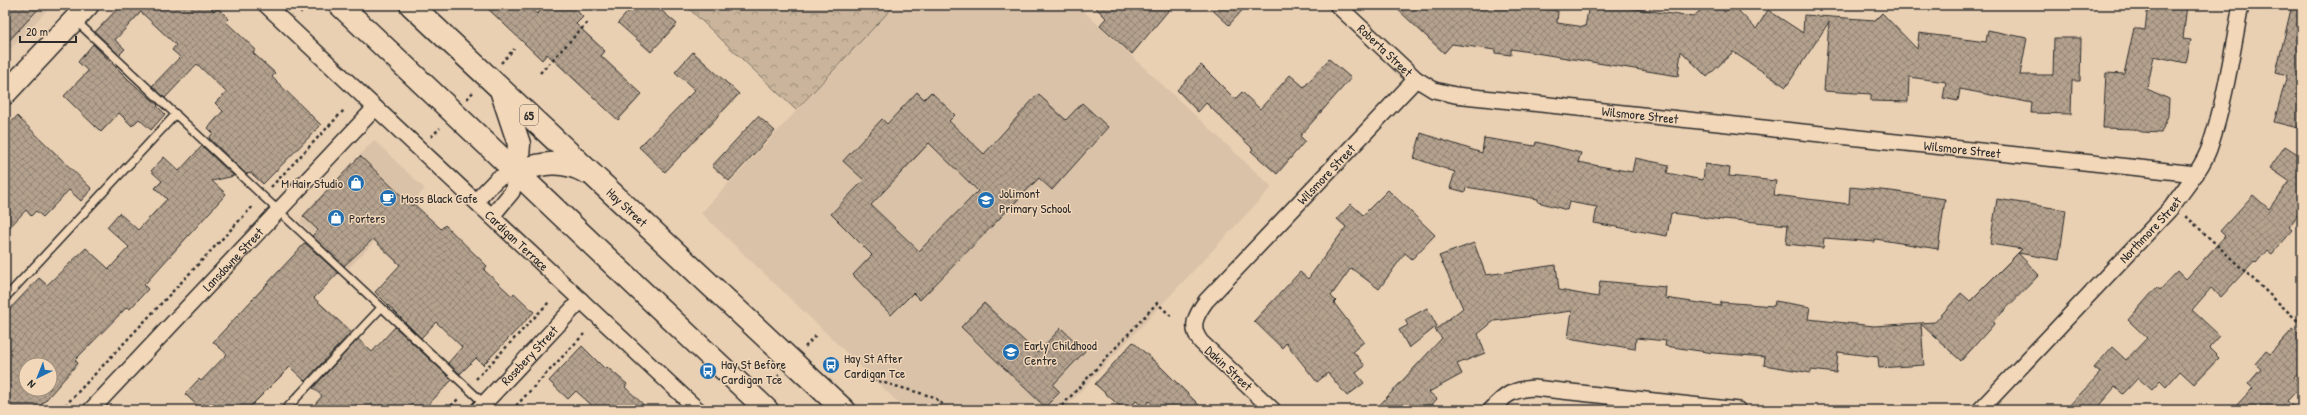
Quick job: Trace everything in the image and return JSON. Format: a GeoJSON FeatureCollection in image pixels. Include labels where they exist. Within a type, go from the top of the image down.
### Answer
{"type":"FeatureCollection","features":[{"type":"Feature","properties":{"kind":"main road"},"geometry":{"type":"LineString","coordinates":[[340,5],[517,170],[767,410]]}},
{"type":"Feature","properties":{"kind":"main road","name":"Hay Street"},"geometry":{"type":"LineString","coordinates":[[411,5],[844,410]]}},
{"type":"Feature","properties":{"kind":"main road"},"geometry":{"type":"LineString","coordinates":[[501,90],[519,144],[517,170]]}},
{"type":"Feature","properties":{"kind":"main road"},"geometry":{"type":"LineString","coordinates":[[517,170],[554,163],[571,164],[596,177]]}},
{"type":"Feature","properties":{"kind":"street","name":"Cardigan Terrace"},"geometry":{"type":"LineString","coordinates":[[266,5],[698,410]]}},
{"type":"Feature","properties":{"kind":"street","name":"Roberta Street"},"geometry":{"type":"LineString","coordinates":[[1337,5],[1416,79]]}},
{"type":"Feature","properties":{"kind":"street","name":"Northmore Street"},"geometry":{"type":"LineString","coordinates":[[1980,410],[2171,208],[2196,174],[2208,149],[2223,95],[2241,5]]}},
{"type":"Feature","properties":{"kind":"street"},"geometry":{"type":"LineString","coordinates":[[5,94],[81,12]]}},
{"type":"Feature","properties":{"kind":"street","name":"Wilsmore Street"},"geometry":{"type":"LineString","coordinates":[[1194,322],[1206,301],[1416,79],[1434,90],[1455,95],[2196,174]]}},
{"type":"Feature","properties":{"kind":"street","name":"Lansdowne Street"},"geometry":{"type":"LineString","coordinates":[[91,410],[375,108]]}},
{"type":"Feature","properties":{"kind":"street"},"geometry":{"type":"LineString","coordinates":[[476,201],[497,179],[517,170]]}},
{"type":"Feature","properties":{"kind":"street"},"geometry":{"type":"LineString","coordinates":[[492,216],[512,192],[517,170]]}},
{"type":"Feature","properties":{"kind":"street","name":"Rosebery Street"},"geometry":{"type":"LineString","coordinates":[[484,408],[581,300]]}},
{"type":"Feature","properties":{"kind":"street","name":"Dakin Street"},"geometry":{"type":"LineString","coordinates":[[1194,322],[1195,333],[1201,342],[1273,410]]}},
{"type":"Feature","properties":{"kind":"street"},"geometry":{"type":"LineString","coordinates":[[1492,410],[1503,398],[1518,389],[1534,388],[1738,410]]}},
{"type":"Feature","properties":{"kind":"lane"},"geometry":{"type":"LineString","coordinates":[[81,12],[176,114],[468,388],[484,408]]}},
{"type":"Feature","properties":{"kind":"lane"},"geometry":{"type":"LineString","coordinates":[[5,298],[176,114]]}},
{"type":"Feature","properties":{"kind":"lane"},"geometry":{"type":"LineString","coordinates":[[285,410],[382,308]]}},
{"type":"Feature","properties":{"kind":"path"},"geometry":{"type":"LineString","coordinates":[[540,73],[589,21]]}},
{"type":"Feature","properties":{"kind":"path"},"geometry":{"type":"LineString","coordinates":[[61,410],[345,108]]}},
{"type":"Feature","properties":{"kind":"path"},"geometry":{"type":"LineString","coordinates":[[2183,213],[2302,325]]}},
{"type":"Feature","properties":{"kind":"path"},"geometry":{"type":"LineString","coordinates":[[447,410],[550,301]]}},
{"type":"Feature","properties":{"kind":"path"},"geometry":{"type":"LineString","coordinates":[[1058,410],[1157,303],[1172,317]]}},
{"type":"Feature","properties":{"kind":"path"},"geometry":{"type":"LineString","coordinates":[[512,410],[584,334]]}},
{"type":"Feature","properties":{"kind":"path"},"geometry":{"type":"LineString","coordinates":[[867,378],[934,397],[949,410]]}},
{"type":"Feature","properties":{"kind":"shaded area"},"geometry":{"type":"Polygon","coordinates":[[[5,5],[52,5],[5,55],[5,5]]]}},
{"type":"Feature","properties":{"kind":"shaded area","name":"Jolimont Primary School"},"geometry":{"type":"Polygon","coordinates":[[[895,5],[1077,5],[1272,187],[1063,410],[906,410],[701,213],[895,5]]]}},
{"type":"Feature","properties":{"kind":"shaded area"},"geometry":{"type":"Polygon","coordinates":[[[374,140],[425,189],[349,268],[300,222],[302,216],[374,140]]]}},
{"type":"Feature","properties":{"kind":"green space"},"geometry":{"type":"Polygon","coordinates":[[[685,5],[895,5],[796,110],[685,5]]]}},
{"type":"Feature","properties":{"kind":"building"},"geometry":{"type":"Polygon","coordinates":[[[5,5],[42,5],[5,45],[5,5]]]}},
{"type":"Feature","properties":{"kind":"building"},"geometry":{"type":"Polygon","coordinates":[[[121,5],[208,5],[214,11],[218,8],[229,19],[226,22],[256,50],[253,53],[275,73],[272,77],[321,125],[263,184],[251,173],[246,174],[209,138],[213,133],[208,128],[223,111],[215,103],[226,92],[197,64],[165,98],[152,86],[180,57],[172,50],[176,45],[141,12],[115,40],[125,49],[119,55],[95,32],[121,5]]]}},
{"type":"Feature","properties":{"kind":"building"},"geometry":{"type":"Polygon","coordinates":[[[484,5],[527,5],[537,14],[545,5],[571,5],[583,17],[576,24],[605,51],[601,56],[642,94],[618,120],[547,54],[542,60],[484,5]]]}},
{"type":"Feature","properties":{"kind":"building"},"geometry":{"type":"Polygon","coordinates":[[[634,5],[655,5],[677,24],[651,52],[618,23],[634,5]]]}},
{"type":"Feature","properties":{"kind":"building"},"geometry":{"type":"Polygon","coordinates":[[[1093,5],[1173,5],[1132,54],[1100,25],[1106,18],[1093,5]]]}},
{"type":"Feature","properties":{"kind":"building"},"geometry":{"type":"Polygon","coordinates":[[[1207,5],[1247,5],[1229,25],[1207,5]]]}},
{"type":"Feature","properties":{"kind":"building"},"geometry":{"type":"Polygon","coordinates":[[[1393,5],[1522,5],[1558,11],[1557,23],[1585,27],[1589,5],[1630,5],[1629,8],[1693,17],[1706,5],[1718,5],[1725,12],[1733,5],[1756,29],[1768,10],[1803,33],[1804,15],[1875,20],[1882,13],[1917,49],[1919,33],[1986,42],[1988,30],[2027,38],[2020,75],[2053,75],[2054,38],[2081,38],[2080,81],[2072,81],[2071,114],[2031,113],[2032,103],[1960,89],[1958,101],[1943,98],[1946,82],[1909,77],[1908,102],[1871,101],[1871,94],[1824,91],[1829,22],[1786,87],[1733,52],[1707,77],[1681,51],[1678,76],[1511,49],[1511,55],[1495,53],[1495,50],[1452,44],[1444,53],[1393,5]]]}},
{"type":"Feature","properties":{"kind":"building"},"geometry":{"type":"Polygon","coordinates":[[[2148,5],[2187,5],[2183,39],[2191,40],[2186,63],[2154,56],[2147,89],[2169,99],[2168,116],[2161,133],[2142,132],[2134,129],[2103,128],[2106,73],[2124,74],[2134,28],[2145,30],[2148,5]]]}},
{"type":"Feature","properties":{"kind":"building"},"geometry":{"type":"Polygon","coordinates":[[[2292,5],[2302,5],[2302,129],[2274,122],[2287,75],[2276,72],[2292,5]]]}},
{"type":"Feature","properties":{"kind":"building"},"geometry":{"type":"Polygon","coordinates":[[[93,44],[129,80],[158,105],[157,106],[165,114],[151,130],[139,119],[132,126],[119,113],[101,132],[64,96],[88,71],[78,62],[93,44]]]}},
{"type":"Feature","properties":{"kind":"building"},"geometry":{"type":"Polygon","coordinates":[[[693,52],[739,94],[665,172],[639,147],[695,90],[675,72],[693,52]]]}},
{"type":"Feature","properties":{"kind":"building"},"geometry":{"type":"Polygon","coordinates":[[[1329,59],[1351,78],[1300,136],[1305,141],[1277,174],[1251,151],[1253,149],[1206,103],[1198,112],[1177,90],[1201,65],[1235,99],[1242,92],[1260,109],[1290,75],[1304,87],[1329,59]]]}},
{"type":"Feature","properties":{"kind":"building"},"geometry":{"type":"Polygon","coordinates":[[[917,92],[924,99],[931,92],[955,115],[949,121],[984,154],[1038,94],[1066,120],[1082,103],[1108,127],[1052,190],[1039,178],[920,300],[913,293],[891,315],[853,275],[872,255],[831,214],[864,180],[843,161],[882,119],[887,124],[917,92]],[[929,143],[871,205],[919,251],[978,191],[929,143]]]}},
{"type":"Feature","properties":{"kind":"building"},"geometry":{"type":"Polygon","coordinates":[[[17,116],[92,189],[81,201],[69,190],[43,217],[36,211],[31,216],[26,210],[5,232],[5,129],[17,116]]]}},
{"type":"Feature","properties":{"kind":"building"},"geometry":{"type":"Polygon","coordinates":[[[758,116],[775,131],[729,181],[712,166],[758,116]]]}},
{"type":"Feature","properties":{"kind":"building"},"geometry":{"type":"Polygon","coordinates":[[[1421,133],[1482,153],[1484,138],[1535,146],[1536,142],[1581,153],[1578,162],[1632,172],[1635,158],[1669,165],[1667,173],[1703,180],[1705,164],[1730,168],[1729,176],[1776,181],[1774,195],[1849,204],[1850,187],[1945,199],[1938,249],[1875,239],[1875,242],[1824,238],[1823,248],[1786,244],[1788,225],[1723,220],[1671,213],[1667,236],[1594,223],[1597,207],[1569,202],[1567,210],[1538,202],[1538,199],[1466,187],[1465,192],[1450,188],[1455,172],[1414,158],[1421,133]]]}},
{"type":"Feature","properties":{"kind":"building"},"geometry":{"type":"Polygon","coordinates":[[[202,146],[234,176],[212,181],[226,194],[144,285],[148,289],[130,309],[127,307],[75,360],[78,363],[58,386],[58,357],[18,357],[18,397],[48,397],[37,410],[5,410],[5,314],[39,278],[47,285],[86,248],[109,269],[129,247],[107,227],[119,213],[138,230],[167,199],[155,188],[162,181],[151,171],[164,157],[179,171],[202,146]]]}},
{"type":"Feature","properties":{"kind":"building"},"geometry":{"type":"Polygon","coordinates":[[[2285,146],[2302,157],[2302,209],[2289,227],[2293,230],[2272,254],[2267,250],[2256,263],[2254,261],[2221,297],[2211,288],[2192,310],[2220,336],[2209,348],[2219,358],[2194,384],[2180,371],[2166,387],[2160,381],[2152,390],[2138,378],[2123,394],[2115,387],[2095,410],[2065,410],[2100,373],[2094,368],[2112,347],[2126,360],[2147,338],[2128,320],[2157,287],[2160,290],[2178,271],[2186,279],[2225,236],[2220,231],[2253,195],[2269,209],[2289,181],[2270,168],[2285,146]]]}},
{"type":"Feature","properties":{"kind":"building"},"geometry":{"type":"Polygon","coordinates":[[[360,156],[412,206],[414,204],[441,229],[445,225],[487,266],[484,270],[512,296],[514,293],[534,312],[483,365],[476,358],[460,374],[448,363],[462,347],[436,322],[421,338],[375,292],[400,265],[373,239],[344,266],[312,236],[318,230],[303,216],[360,156]]]}},
{"type":"Feature","properties":{"kind":"building"},"geometry":{"type":"Polygon","coordinates":[[[1388,190],[1435,235],[1412,259],[1405,253],[1379,289],[1351,268],[1331,296],[1336,301],[1334,303],[1364,342],[1353,351],[1365,366],[1356,373],[1364,383],[1347,396],[1328,373],[1317,382],[1286,343],[1282,348],[1254,321],[1300,272],[1308,279],[1346,227],[1337,219],[1351,204],[1363,215],[1388,190]]]}},
{"type":"Feature","properties":{"kind":"building"},"geometry":{"type":"Polygon","coordinates":[[[1997,199],[2066,210],[2059,260],[2018,253],[2022,249],[1990,244],[1997,199]]]}},
{"type":"Feature","properties":{"kind":"building"},"geometry":{"type":"Polygon","coordinates":[[[305,243],[338,273],[314,298],[351,332],[305,381],[290,367],[247,410],[202,410],[185,394],[199,379],[201,381],[227,354],[213,342],[305,243]]]}},
{"type":"Feature","properties":{"kind":"building"},"geometry":{"type":"Polygon","coordinates":[[[1474,243],[1486,275],[1556,265],[1559,290],[1598,297],[1600,281],[1666,287],[1665,298],[1720,306],[1721,302],[1774,306],[1775,301],[1810,307],[1808,319],[1874,326],[1935,322],[1961,293],[1970,301],[2018,253],[2039,275],[1993,322],[1995,323],[1961,361],[1921,324],[1924,365],[1879,368],[1878,357],[1838,352],[1836,373],[1811,370],[1811,373],[1764,365],[1765,357],[1714,353],[1665,346],[1666,341],[1636,338],[1635,349],[1568,338],[1572,311],[1494,321],[1478,334],[1485,353],[1457,364],[1462,374],[1429,392],[1437,399],[1427,410],[1375,410],[1442,338],[1435,330],[1463,308],[1439,256],[1474,243]]]}},
{"type":"Feature","properties":{"kind":"building"},"geometry":{"type":"Polygon","coordinates":[[[984,303],[1037,353],[1061,328],[1085,351],[1053,385],[1060,392],[1045,407],[961,327],[984,303]]]}},
{"type":"Feature","properties":{"kind":"building"},"geometry":{"type":"Polygon","coordinates":[[[1427,308],[1437,326],[1409,348],[1399,330],[1408,325],[1405,320],[1427,308]]]}},
{"type":"Feature","properties":{"kind":"building"},"geometry":{"type":"Polygon","coordinates":[[[395,327],[452,380],[423,410],[310,410],[322,396],[313,388],[358,339],[372,352],[395,327]]]}},
{"type":"Feature","properties":{"kind":"building"},"geometry":{"type":"Polygon","coordinates":[[[2293,329],[2302,337],[2302,368],[2294,377],[2302,385],[2287,401],[2297,410],[2232,410],[2253,388],[2248,384],[2261,369],[2255,364],[2266,351],[2270,354],[2293,329]]]}},
{"type":"Feature","properties":{"kind":"building"},"geometry":{"type":"Polygon","coordinates":[[[1133,342],[1161,367],[1204,410],[1159,410],[1149,401],[1144,407],[1136,401],[1128,410],[1124,410],[1095,384],[1133,342]]]}},
{"type":"Feature","properties":{"kind":"building"},"geometry":{"type":"Polygon","coordinates":[[[582,346],[605,369],[607,367],[627,384],[625,387],[649,410],[597,410],[576,391],[568,399],[549,381],[582,346]]]}},
{"type":"Feature","properties":{"kind":"place","name":"M Hair Studio"},"geometry":{"type":"Point","coordinates":[356,183]}},
{"type":"Feature","properties":{"kind":"place","name":"Moss Black Cafe"},"geometry":{"type":"Point","coordinates":[388,198]}},
{"type":"Feature","properties":{"kind":"place","name":"Jolimont Primary School"},"geometry":{"type":"Point","coordinates":[986,200]}},
{"type":"Feature","properties":{"kind":"place","name":"Porters"},"geometry":{"type":"Point","coordinates":[336,218]}},
{"type":"Feature","properties":{"kind":"place","name":"Early Childhood Centre"},"geometry":{"type":"Point","coordinates":[1011,352]}},
{"type":"Feature","properties":{"kind":"place","name":"Hay St After Cardigan Tce"},"geometry":{"type":"Point","coordinates":[831,365]}},
{"type":"Feature","properties":{"kind":"place","name":"Hay St Before Cardigan Tce"},"geometry":{"type":"Point","coordinates":[708,371]}}]}
